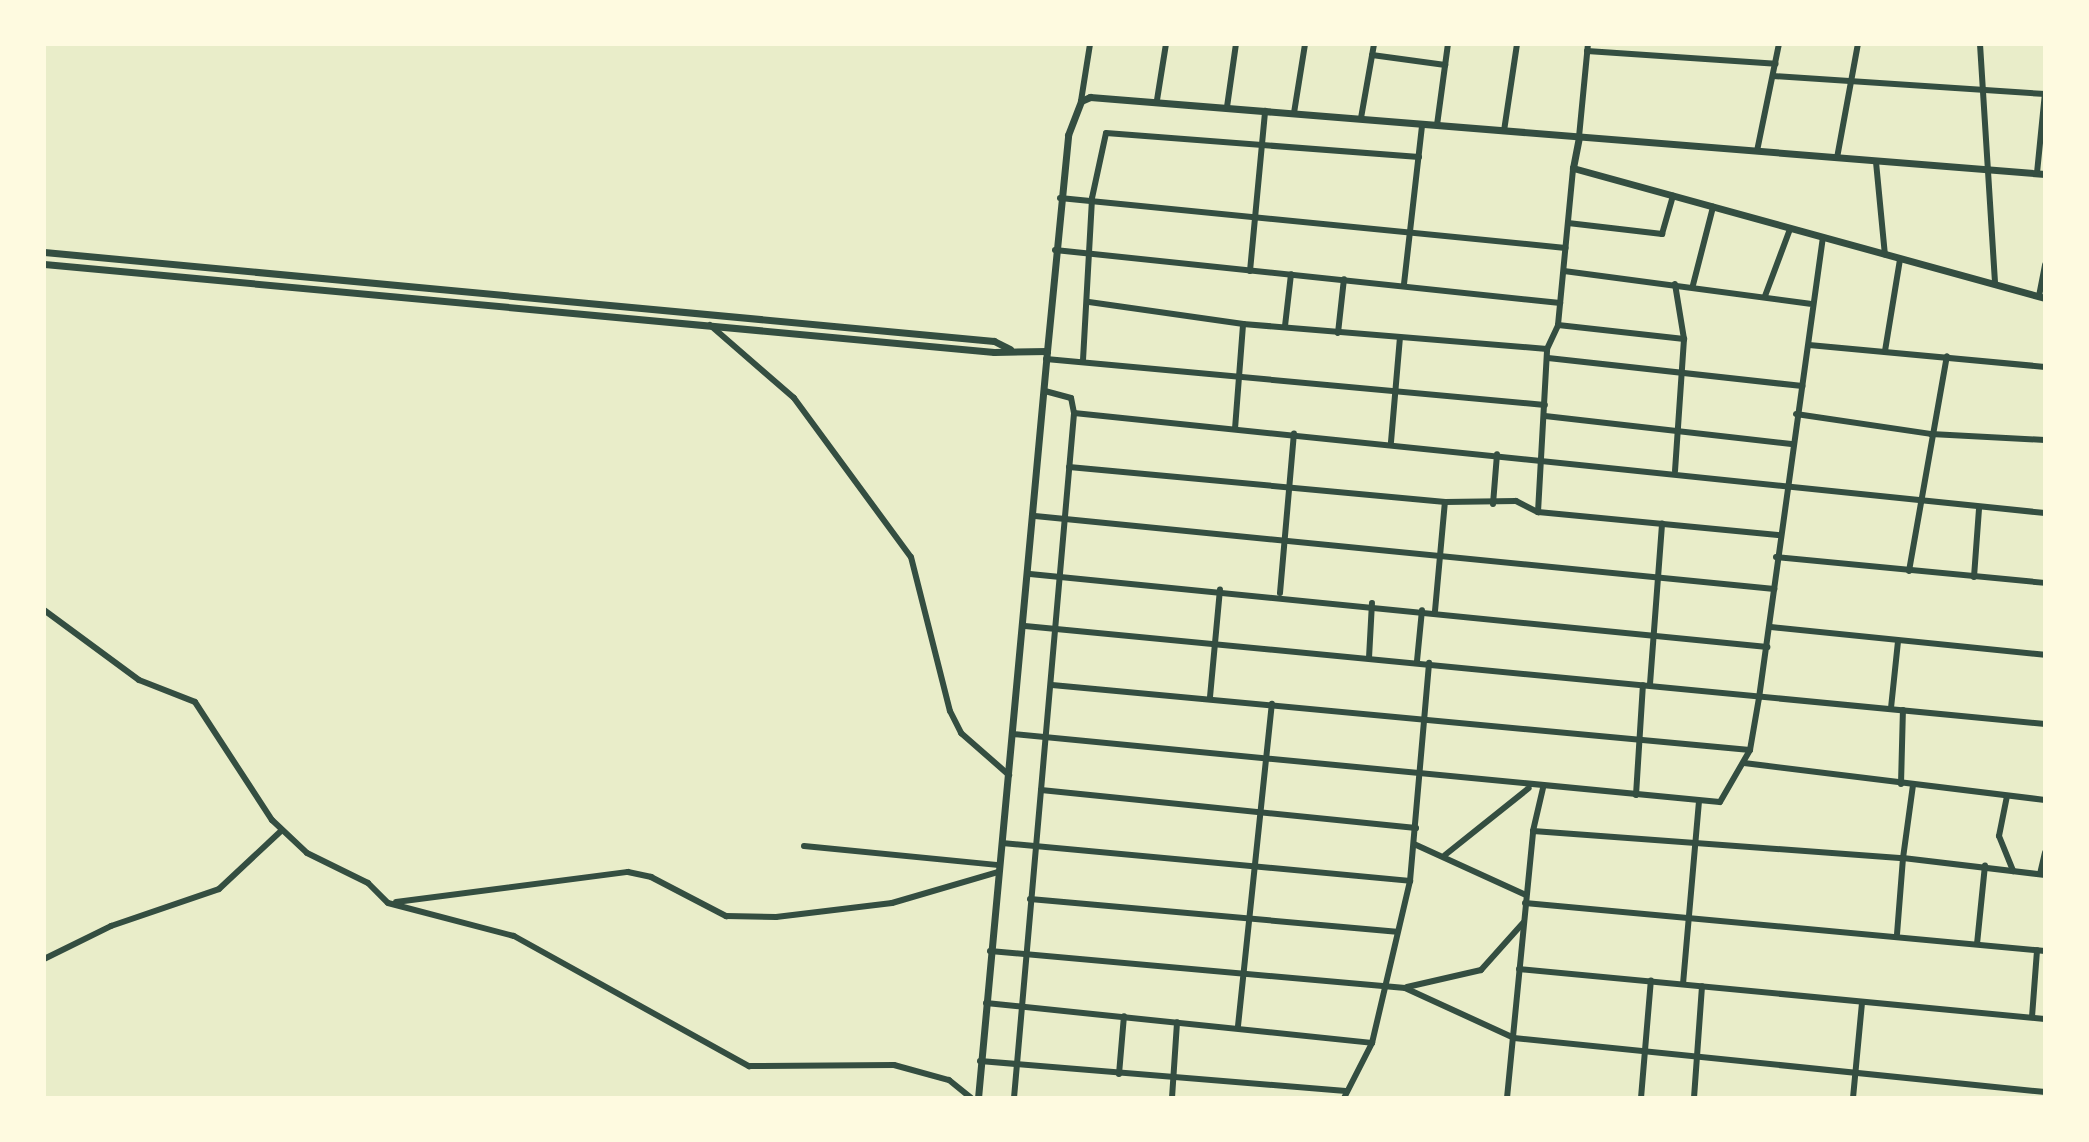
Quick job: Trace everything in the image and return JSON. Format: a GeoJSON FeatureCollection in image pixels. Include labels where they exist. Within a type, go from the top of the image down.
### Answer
{"type":"FeatureCollection","features":[{"type":"Feature","properties":{"kind":"street"},"geometry":{"type":"LineString","coordinates":[[978,1098],[998,868],[1030,574],[1060,198],[1090,44]]}},
{"type":"Feature","properties":{"kind":"street"},"geometry":{"type":"LineString","coordinates":[[1157,100],[1166,44]]}},
{"type":"Feature","properties":{"kind":"street"},"geometry":{"type":"LineString","coordinates":[[1227,107],[1236,44]]}},
{"type":"Feature","properties":{"kind":"street"},"geometry":{"type":"LineString","coordinates":[[1294,113],[1305,44]]}},
{"type":"Feature","properties":{"kind":"street"},"geometry":{"type":"LineString","coordinates":[[1361,118],[1374,44]]}},
{"type":"Feature","properties":{"kind":"street"},"geometry":{"type":"LineString","coordinates":[[1437,125],[1448,44]]}},
{"type":"Feature","properties":{"kind":"street"},"geometry":{"type":"LineString","coordinates":[[1504,131],[1517,44]]}},
{"type":"Feature","properties":{"kind":"street"},"geometry":{"type":"LineString","coordinates":[[1757,151],[1779,44]]}},
{"type":"Feature","properties":{"kind":"street"},"geometry":{"type":"LineString","coordinates":[[1837,158],[1858,44]]}},
{"type":"Feature","properties":{"kind":"street"},"geometry":{"type":"LineString","coordinates":[[1980,44],[1991,170],[1995,284]]}},
{"type":"Feature","properties":{"kind":"street"},"geometry":{"type":"LineString","coordinates":[[1538,512],[1544,458],[1547,349],[1558,325],[1588,47],[1776,64]]}},
{"type":"Feature","properties":{"kind":"street"},"geometry":{"type":"LineString","coordinates":[[1372,55],[1445,65]]}},
{"type":"Feature","properties":{"kind":"street"},"geometry":{"type":"LineString","coordinates":[[1081,101],[1157,100],[1422,125],[2041,174],[2045,92],[1985,93],[1773,76]]}},
{"type":"Feature","properties":{"kind":"street"},"geometry":{"type":"LineString","coordinates":[[1250,271],[1265,111]]}},
{"type":"Feature","properties":{"kind":"street"},"geometry":{"type":"LineString","coordinates":[[1404,284],[1422,125]]}},
{"type":"Feature","properties":{"kind":"street"},"geometry":{"type":"LineString","coordinates":[[1083,360],[1089,302],[1087,253],[1092,198],[1103,139],[1112,131],[1419,157]]}},
{"type":"Feature","properties":{"kind":"street"},"geometry":{"type":"LineString","coordinates":[[1876,162],[1885,255]]}},
{"type":"Feature","properties":{"kind":"street"},"geometry":{"type":"LineString","coordinates":[[1573,168],[2042,297],[2045,265]]}},
{"type":"Feature","properties":{"kind":"street"},"geometry":{"type":"LineString","coordinates":[[1568,223],[1662,234],[1673,196]]}},
{"type":"Feature","properties":{"kind":"street"},"geometry":{"type":"LineString","coordinates":[[1060,198],[1092,198],[1411,228],[1566,248]]}},
{"type":"Feature","properties":{"kind":"street"},"geometry":{"type":"LineString","coordinates":[[1693,285],[1713,207]]}},
{"type":"Feature","properties":{"kind":"street"},"geometry":{"type":"LineString","coordinates":[[1765,296],[1790,229]]}},
{"type":"Feature","properties":{"kind":"street"},"geometry":{"type":"LineString","coordinates":[[1013,734],[1420,772],[1529,788],[1720,802],[1750,750],[1771,627],[1785,484],[1809,345],[1810,304],[1823,238]]}},
{"type":"Feature","properties":{"kind":"street"},"geometry":{"type":"LineString","coordinates":[[1055,250],[1404,284],[1560,303]]}},
{"type":"Feature","properties":{"kind":"street"},"geometry":{"type":"LineString","coordinates":[[44,252],[994,341],[1010,349]]}},
{"type":"Feature","properties":{"kind":"street"},"geometry":{"type":"LineString","coordinates":[[1885,351],[1900,259]]}},
{"type":"Feature","properties":{"kind":"street"},"geometry":{"type":"LineString","coordinates":[[44,264],[1010,349],[1083,360],[1237,372],[1545,405]]}},
{"type":"Feature","properties":{"kind":"street"},"geometry":{"type":"LineString","coordinates":[[1564,271],[1693,285],[1810,304]]}},
{"type":"Feature","properties":{"kind":"street"},"geometry":{"type":"LineString","coordinates":[[1285,326],[1291,274]]}},
{"type":"Feature","properties":{"kind":"street"},"geometry":{"type":"LineString","coordinates":[[1338,333],[1344,279]]}},
{"type":"Feature","properties":{"kind":"street"},"geometry":{"type":"LineString","coordinates":[[1675,284],[1684,339],[1674,429],[1675,471]]}},
{"type":"Feature","properties":{"kind":"street"},"geometry":{"type":"LineString","coordinates":[[1089,302],[1243,324],[1547,349]]}},
{"type":"Feature","properties":{"kind":"street"},"geometry":{"type":"LineString","coordinates":[[1235,429],[1243,324]]}},
{"type":"Feature","properties":{"kind":"street"},"geometry":{"type":"LineString","coordinates":[[710,325],[794,398],[903,544],[926,599],[950,711],[961,733],[1009,776]]}},
{"type":"Feature","properties":{"kind":"street"},"geometry":{"type":"LineString","coordinates":[[1558,325],[1684,339]]}},
{"type":"Feature","properties":{"kind":"street"},"geometry":{"type":"LineString","coordinates":[[1391,442],[1400,338]]}},
{"type":"Feature","properties":{"kind":"street"},"geometry":{"type":"LineString","coordinates":[[1809,345],[2045,367]]}},
{"type":"Feature","properties":{"kind":"street"},"geometry":{"type":"LineString","coordinates":[[1909,571],[1947,356]]}},
{"type":"Feature","properties":{"kind":"street"},"geometry":{"type":"LineString","coordinates":[[1548,358],[1802,386]]}},
{"type":"Feature","properties":{"kind":"street"},"geometry":{"type":"LineString","coordinates":[[1014,1098],[1014,1066],[1048,736],[1074,413],[1071,398],[1045,391]]}},
{"type":"Feature","properties":{"kind":"street"},"geometry":{"type":"LineString","coordinates":[[1074,413],[1675,471],[1979,509],[2045,513]]}},
{"type":"Feature","properties":{"kind":"street"},"geometry":{"type":"LineString","coordinates":[[1796,414],[1931,434],[2045,440]]}},
{"type":"Feature","properties":{"kind":"street"},"geometry":{"type":"LineString","coordinates":[[1545,416],[1791,444]]}},
{"type":"Feature","properties":{"kind":"street"},"geometry":{"type":"LineString","coordinates":[[1280,593],[1294,434]]}},
{"type":"Feature","properties":{"kind":"street"},"geometry":{"type":"LineString","coordinates":[[1493,504],[1497,454]]}},
{"type":"Feature","properties":{"kind":"street"},"geometry":{"type":"LineString","coordinates":[[1069,467],[1445,502],[1493,504],[1516,501],[1538,512],[1778,535]]}},
{"type":"Feature","properties":{"kind":"street"},"geometry":{"type":"LineString","coordinates":[[1435,611],[1445,502]]}},
{"type":"Feature","properties":{"kind":"street"},"geometry":{"type":"LineString","coordinates":[[1974,577],[1979,509]]}},
{"type":"Feature","properties":{"kind":"street"},"geometry":{"type":"LineString","coordinates":[[1035,516],[1774,589]]}},
{"type":"Feature","properties":{"kind":"street"},"geometry":{"type":"LineString","coordinates":[[1636,795],[1662,523]]}},
{"type":"Feature","properties":{"kind":"street"},"geometry":{"type":"LineString","coordinates":[[1776,557],[2045,583]]}},
{"type":"Feature","properties":{"kind":"street"},"geometry":{"type":"LineString","coordinates":[[1030,574],[1280,593],[1767,647]]}},
{"type":"Feature","properties":{"kind":"street"},"geometry":{"type":"LineString","coordinates":[[1210,697],[1220,589]]}},
{"type":"Feature","properties":{"kind":"street"},"geometry":{"type":"LineString","coordinates":[[1369,658],[1372,603]]}},
{"type":"Feature","properties":{"kind":"street"},"geometry":{"type":"LineString","coordinates":[[44,610],[139,680],[195,702],[250,794],[282,830],[388,903],[514,936],[749,1066],[894,1065],[949,1080],[971,1098]]}},
{"type":"Feature","properties":{"kind":"street"},"geometry":{"type":"LineString","coordinates":[[1417,661],[1422,610]]}},
{"type":"Feature","properties":{"kind":"street"},"geometry":{"type":"LineString","coordinates":[[1025,626],[1417,661],[1759,698],[2045,724]]}},
{"type":"Feature","properties":{"kind":"street"},"geometry":{"type":"LineString","coordinates":[[1771,627],[2045,655]]}},
{"type":"Feature","properties":{"kind":"street"},"geometry":{"type":"LineString","coordinates":[[1891,708],[1898,641]]}},
{"type":"Feature","properties":{"kind":"street"},"geometry":{"type":"LineString","coordinates":[[980,1061],[1174,1076],[1345,1095],[1372,1043],[1410,881],[1429,663]]}},
{"type":"Feature","properties":{"kind":"street"},"geometry":{"type":"LineString","coordinates":[[1052,685],[1426,717],[1750,750]]}},
{"type":"Feature","properties":{"kind":"street"},"geometry":{"type":"LineString","coordinates":[[1238,1026],[1272,704]]}},
{"type":"Feature","properties":{"kind":"street"},"geometry":{"type":"LineString","coordinates":[[1901,784],[1903,710]]}},
{"type":"Feature","properties":{"kind":"street"},"geometry":{"type":"LineString","coordinates":[[1744,763],[2045,800]]}},
{"type":"Feature","properties":{"kind":"street"},"geometry":{"type":"LineString","coordinates":[[1897,934],[1913,785]]}},
{"type":"Feature","properties":{"kind":"street"},"geometry":{"type":"LineString","coordinates":[[1445,855],[1529,788]]}},
{"type":"Feature","properties":{"kind":"street"},"geometry":{"type":"LineString","coordinates":[[1507,1098],[1533,831],[1543,788]]}},
{"type":"Feature","properties":{"kind":"street"},"geometry":{"type":"LineString","coordinates":[[1041,790],[1416,828]]}},
{"type":"Feature","properties":{"kind":"street"},"geometry":{"type":"LineString","coordinates":[[2007,796],[1999,836],[2013,871]]}},
{"type":"Feature","properties":{"kind":"street"},"geometry":{"type":"LineString","coordinates":[[1683,984],[1699,802]]}},
{"type":"Feature","properties":{"kind":"street"},"geometry":{"type":"LineString","coordinates":[[44,959],[111,926],[219,889],[282,830]]}},
{"type":"Feature","properties":{"kind":"street"},"geometry":{"type":"LineString","coordinates":[[1533,831],[1903,858],[1985,865],[2042,874],[2045,853]]}},
{"type":"Feature","properties":{"kind":"street"},"geometry":{"type":"LineString","coordinates":[[1002,843],[1410,881]]}},
{"type":"Feature","properties":{"kind":"street"},"geometry":{"type":"LineString","coordinates":[[1414,844],[1445,855],[1526,895]]}},
{"type":"Feature","properties":{"kind":"street"},"geometry":{"type":"LineString","coordinates":[[804,846],[998,868]]}},
{"type":"Feature","properties":{"kind":"street"},"geometry":{"type":"LineString","coordinates":[[1977,944],[1985,865]]}},
{"type":"Feature","properties":{"kind":"street"},"geometry":{"type":"LineString","coordinates":[[388,903],[628,872],[726,916],[776,917],[892,903],[998,868]]}},
{"type":"Feature","properties":{"kind":"street"},"geometry":{"type":"LineString","coordinates":[[1030,899],[1397,932]]}},
{"type":"Feature","properties":{"kind":"street"},"geometry":{"type":"LineString","coordinates":[[1525,903],[1689,914],[2041,951],[2032,1017]]}},
{"type":"Feature","properties":{"kind":"street"},"geometry":{"type":"LineString","coordinates":[[990,951],[1405,988],[1481,970],[1523,923]]}},
{"type":"Feature","properties":{"kind":"street"},"geometry":{"type":"LineString","coordinates":[[1519,969],[2045,1019]]}},
{"type":"Feature","properties":{"kind":"street"},"geometry":{"type":"LineString","coordinates":[[1641,1098],[1651,980]]}},
{"type":"Feature","properties":{"kind":"street"},"geometry":{"type":"LineString","coordinates":[[1694,1098],[1702,986]]}},
{"type":"Feature","properties":{"kind":"street"},"geometry":{"type":"LineString","coordinates":[[1405,988],[1514,1038],[1646,1049],[2045,1092]]}},
{"type":"Feature","properties":{"kind":"street"},"geometry":{"type":"LineString","coordinates":[[1853,1098],[1862,1002]]}},
{"type":"Feature","properties":{"kind":"street"},"geometry":{"type":"LineString","coordinates":[[986,1003],[1238,1026],[1372,1043]]}},
{"type":"Feature","properties":{"kind":"street"},"geometry":{"type":"LineString","coordinates":[[1119,1074],[1124,1016]]}},
{"type":"Feature","properties":{"kind":"street"},"geometry":{"type":"LineString","coordinates":[[1172,1098],[1177,1022]]}}]}
